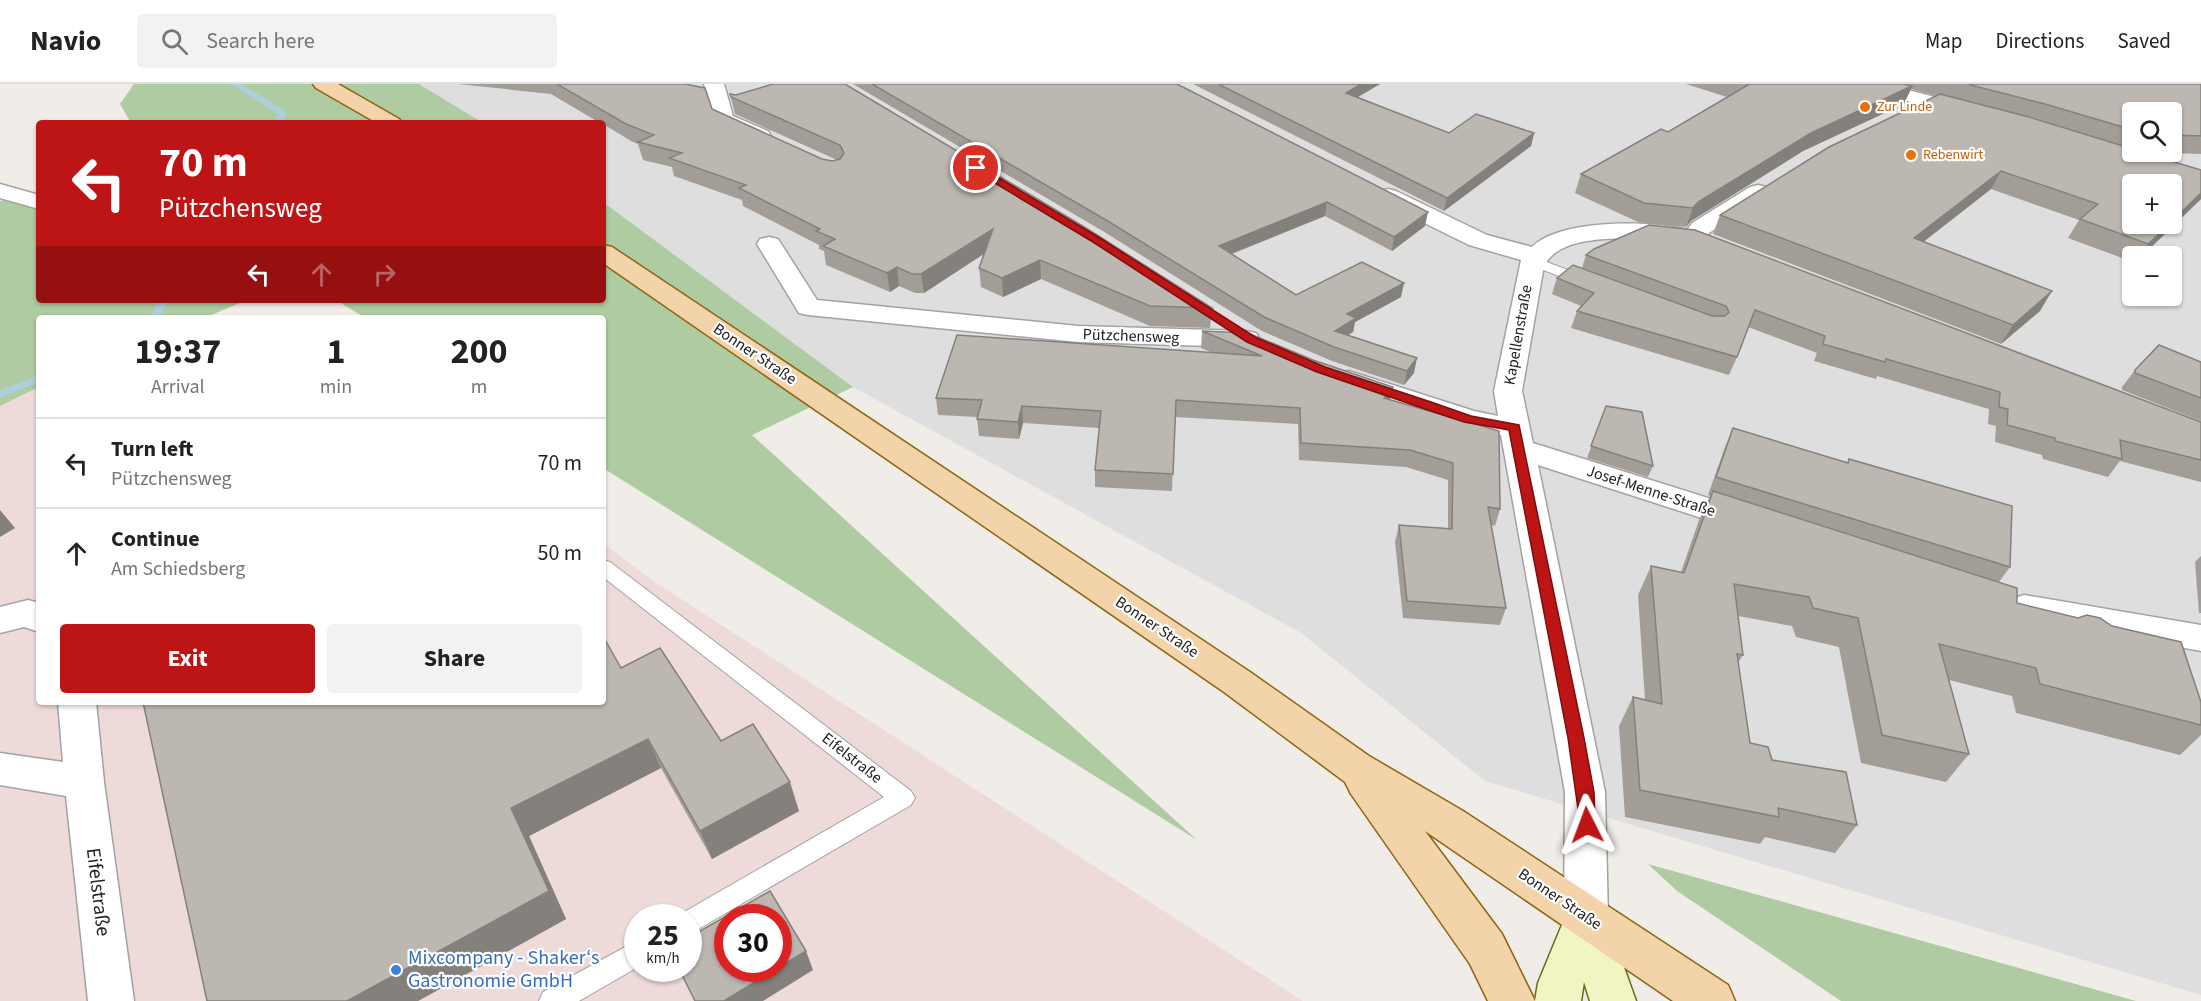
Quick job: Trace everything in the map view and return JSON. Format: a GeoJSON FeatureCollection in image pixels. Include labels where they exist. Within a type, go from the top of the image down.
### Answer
{"type":"FeatureCollection","features":[{"type":"Feature","properties":{"kind":"main road"},"geometry":{"type":"LineString","coordinates":[[323,84],[387,120]]}},
{"type":"Feature","properties":{"kind":"main road","name":"Bonner Straße"},"geometry":{"type":"LineString","coordinates":[[606,254],[1238,682],[1355,768],[1448,824],[1712,1001]]}},
{"type":"Feature","properties":{"kind":"main road"},"geometry":{"type":"LineString","coordinates":[[1355,768],[1486,949],[1512,1001]]}},
{"type":"Feature","properties":{"kind":"street"},"geometry":{"type":"LineString","coordinates":[[714,84],[724,120],[774,143]]}},
{"type":"Feature","properties":{"kind":"street"},"geometry":{"type":"LineString","coordinates":[[1862,84],[1987,117]]}},
{"type":"Feature","properties":{"kind":"street"},"geometry":{"type":"LineString","coordinates":[[1899,116],[1929,102]]}},
{"type":"Feature","properties":{"kind":"street"},"geometry":{"type":"LineString","coordinates":[[1367,185],[1478,240],[1534,259],[1547,246],[1560,240],[1599,232],[1659,232],[1704,241],[1700,228],[1771,184]]}},
{"type":"Feature","properties":{"kind":"street"},"geometry":{"type":"LineString","coordinates":[[0,191],[36,201]]}},
{"type":"Feature","properties":{"kind":"street","name":"Pützchensweg"},"geometry":{"type":"LineString","coordinates":[[769,244],[808,307],[1078,334],[1261,344],[1213,315]]}},
{"type":"Feature","properties":{"kind":"street","name":"Kapellenstraße"},"geometry":{"type":"LineString","coordinates":[[1534,259],[1517,335],[1508,391],[1585,792],[1586,917]]}},
{"type":"Feature","properties":{"kind":"street"},"geometry":{"type":"LineString","coordinates":[[1321,369],[1468,419],[1516,438]]}},
{"type":"Feature","properties":{"kind":"street","name":"Josef-Menne-Straße"},"geometry":{"type":"LineString","coordinates":[[1516,438],[1775,530]]}},
{"type":"Feature","properties":{"kind":"street"},"geometry":{"type":"LineString","coordinates":[[2000,602],[2201,638]]}},
{"type":"Feature","properties":{"kind":"street"},"geometry":{"type":"LineString","coordinates":[[0,620],[28,613],[36,617]]}},
{"type":"Feature","properties":{"kind":"street","name":"Eifelstraße"},"geometry":{"type":"LineString","coordinates":[[84,711],[84,782],[111,1001]]}},
{"type":"Feature","properties":{"kind":"street"},"geometry":{"type":"LineString","coordinates":[[0,769],[84,782]]}},
{"type":"Feature","properties":{"kind":"street"},"geometry":{"type":"LineString","coordinates":[[1558,1001],[1561,983],[1586,917]]}},
{"type":"Feature","properties":{"kind":"street"},"geometry":{"type":"LineString","coordinates":[[1586,917],[1613,1001]]}},
{"type":"Feature","properties":{"kind":"lane"},"geometry":{"type":"LineString","coordinates":[[1534,259],[1607,289]]}},
{"type":"Feature","properties":{"kind":"lane","name":"Eifelstraße"},"geometry":{"type":"LineString","coordinates":[[606,569],[903,798],[702,915]]}},
{"type":"Feature","properties":{"kind":"lane"},"geometry":{"type":"LineString","coordinates":[[553,1001],[624,960]]}},
{"type":"Feature","properties":{"kind":"shaded area"},"geometry":{"type":"Polygon","coordinates":[[[419,84],[2201,84],[2201,995],[1485,781],[1301,633],[853,387],[606,204],[606,120],[478,120],[419,84]]]}},
{"type":"Feature","properties":{"kind":"shaded area"},"geometry":{"type":"Polygon","coordinates":[[[36,388],[36,705],[606,705],[606,545],[655,582],[1303,1001],[0,1001],[0,406],[36,388]]]}},
{"type":"Feature","properties":{"kind":"green space"},"geometry":{"type":"Polygon","coordinates":[[[134,84],[419,84],[478,120],[129,120],[120,104],[134,84]]]}},
{"type":"Feature","properties":{"kind":"green space"},"geometry":{"type":"Polygon","coordinates":[[[36,194],[36,303],[240,303],[211,315],[36,315],[36,388],[0,406],[0,201],[36,194]]]}},
{"type":"Feature","properties":{"kind":"green space"},"geometry":{"type":"Polygon","coordinates":[[[606,204],[853,387],[752,435],[1197,840],[606,470],[606,315],[360,315],[341,303],[606,303],[606,204]]]}},
{"type":"Feature","properties":{"kind":"green space"},"geometry":{"type":"Polygon","coordinates":[[[1648,864],[2136,1001],[1841,1001],[1677,891],[1648,864]]]}},
{"type":"Feature","properties":{"kind":"building"},"geometry":{"type":"Polygon","coordinates":[[[557,84],[685,84],[705,88],[712,109],[822,159],[832,161],[840,159],[844,153],[840,145],[731,97],[730,94],[736,95],[773,84],[845,84],[1086,228],[1212,308],[1150,306],[1040,260],[1002,278],[979,268],[993,229],[921,274],[912,274],[897,267],[887,273],[823,246],[835,239],[816,231],[820,229],[739,188],[746,185],[669,158],[682,153],[638,142],[654,135],[626,124],[557,84]]]}},
{"type":"Feature","properties":{"kind":"building"},"geometry":{"type":"Polygon","coordinates":[[[872,84],[1177,84],[1428,212],[1394,237],[1327,202],[1219,246],[1296,295],[1362,262],[1404,283],[1347,314],[1356,318],[1335,331],[1417,358],[1407,371],[1334,347],[1264,317],[1106,220],[872,84]]]}},
{"type":"Feature","properties":{"kind":"building"},"geometry":{"type":"Polygon","coordinates":[[[1218,84],[1361,84],[1346,93],[1449,133],[1476,114],[1534,133],[1447,198],[1218,84]]]}},
{"type":"Feature","properties":{"kind":"building"},"geometry":{"type":"Polygon","coordinates":[[[1746,84],[1904,84],[1912,86],[1811,133],[1698,202],[1693,208],[1644,203],[1581,174],[1661,129],[1668,132],[1748,85],[1746,84]]]}},
{"type":"Feature","properties":{"kind":"building"},"geometry":{"type":"Polygon","coordinates":[[[1967,84],[2201,84],[2201,136],[2182,135],[2182,102],[2122,102],[2122,127],[1967,84]]]}},
{"type":"Feature","properties":{"kind":"building"},"geometry":{"type":"Polygon","coordinates":[[[1940,94],[2029,117],[2122,146],[2122,162],[2174,162],[2201,170],[2201,193],[2182,211],[2182,174],[2122,174],[2122,234],[2159,234],[2148,244],[2080,219],[2098,204],[2001,171],[1914,238],[2052,291],[2013,325],[1720,215],[1829,147],[1940,94]]]}},
{"type":"Feature","properties":{"kind":"building"},"geometry":{"type":"Polygon","coordinates":[[[1649,225],[1695,230],[2201,422],[2201,460],[2120,440],[2122,459],[2007,425],[2008,409],[1999,407],[2000,392],[1886,359],[1885,362],[1823,344],[1825,336],[1755,310],[1737,357],[1577,311],[1594,293],[1557,278],[1573,265],[1712,316],[1725,316],[1729,312],[1726,306],[1586,255],[1594,249],[1649,225]]]}},
{"type":"Feature","properties":{"kind":"building"},"geometry":{"type":"Polygon","coordinates":[[[1202,331],[1248,333],[1313,360],[1393,387],[1384,398],[1464,421],[1472,420],[1472,423],[1499,431],[1500,509],[1488,507],[1506,608],[1407,601],[1399,525],[1452,529],[1453,463],[1410,450],[1301,443],[1300,408],[1176,400],[1173,474],[1095,470],[1101,411],[1022,406],[1018,422],[977,419],[982,400],[936,398],[957,335],[1262,356],[1202,331]]]}},
{"type":"Feature","properties":{"kind":"building"},"geometry":{"type":"Polygon","coordinates":[[[2159,345],[2201,362],[2201,398],[2135,373],[2135,370],[2159,345]]]}},
{"type":"Feature","properties":{"kind":"building"},"geometry":{"type":"Polygon","coordinates":[[[1606,406],[1642,412],[1653,466],[1591,446],[1606,406]]]}},
{"type":"Feature","properties":{"kind":"building"},"geometry":{"type":"Polygon","coordinates":[[[1733,428],[1848,463],[1849,459],[2012,506],[2010,567],[1716,477],[1733,428]]]}},
{"type":"Feature","properties":{"kind":"building"},"geometry":{"type":"Polygon","coordinates":[[[1713,491],[2017,588],[2017,603],[2078,618],[2087,615],[2100,618],[2112,626],[2181,642],[2201,702],[2201,725],[2040,684],[2036,668],[1939,644],[1969,754],[1882,735],[1858,618],[1813,608],[1809,597],[1734,584],[1743,655],[1737,654],[1750,743],[1768,747],[1772,760],[1846,772],[1857,825],[1778,808],[1779,817],[1640,790],[1633,697],[1662,704],[1651,566],[1684,573],[1713,491]]]}},
{"type":"Feature","properties":{"kind":"building"},"geometry":{"type":"Polygon","coordinates":[[[606,641],[621,668],[660,648],[721,741],[753,724],[790,782],[700,831],[648,739],[511,808],[549,891],[347,1001],[207,1001],[144,705],[606,705],[606,641]]]}},
{"type":"Feature","properties":{"kind":"building"},"geometry":{"type":"Polygon","coordinates":[[[770,891],[778,904],[747,904],[770,891]]]}},
{"type":"Feature","properties":{"kind":"building"},"geometry":{"type":"Polygon","coordinates":[[[714,923],[714,982],[755,982],[724,1001],[695,1001],[686,982],[702,982],[702,930],[714,923]]]}},
{"type":"Feature","properties":{"kind":"building"},"geometry":{"type":"Polygon","coordinates":[[[792,928],[806,951],[792,960],[792,928]]]}},
{"type":"Feature","properties":{"kind":"waterway"},"geometry":{"type":"LineString","coordinates":[[235,84],[283,113],[279,120]]}},
{"type":"Feature","properties":{"kind":"waterway"},"geometry":{"type":"LineString","coordinates":[[156,315],[162,303]]}},
{"type":"Feature","properties":{"kind":"waterway"},"geometry":{"type":"LineString","coordinates":[[0,394],[36,379]]}},
{"type":"Feature","properties":{"kind":"place","name":"Zur Linde"},"geometry":{"type":"Point","coordinates":[1865,107]}},
{"type":"Feature","properties":{"kind":"place","name":"Rebenwirt"},"geometry":{"type":"Point","coordinates":[1911,155]}},
{"type":"Feature","properties":{"kind":"place","name":"Mixcompany - Shaker‘s Gastronomie GmbH"},"geometry":{"type":"Point","coordinates":[396,970]}},
{"type":"Feature","properties":{"kind":"route"},"geometry":{"type":"LineString","coordinates":[[976,168],[1096,240],[1251,339],[1321,369],[1426,405],[1468,419],[1514,428],[1576,738],[1585,792],[1587,825]]}}]}
